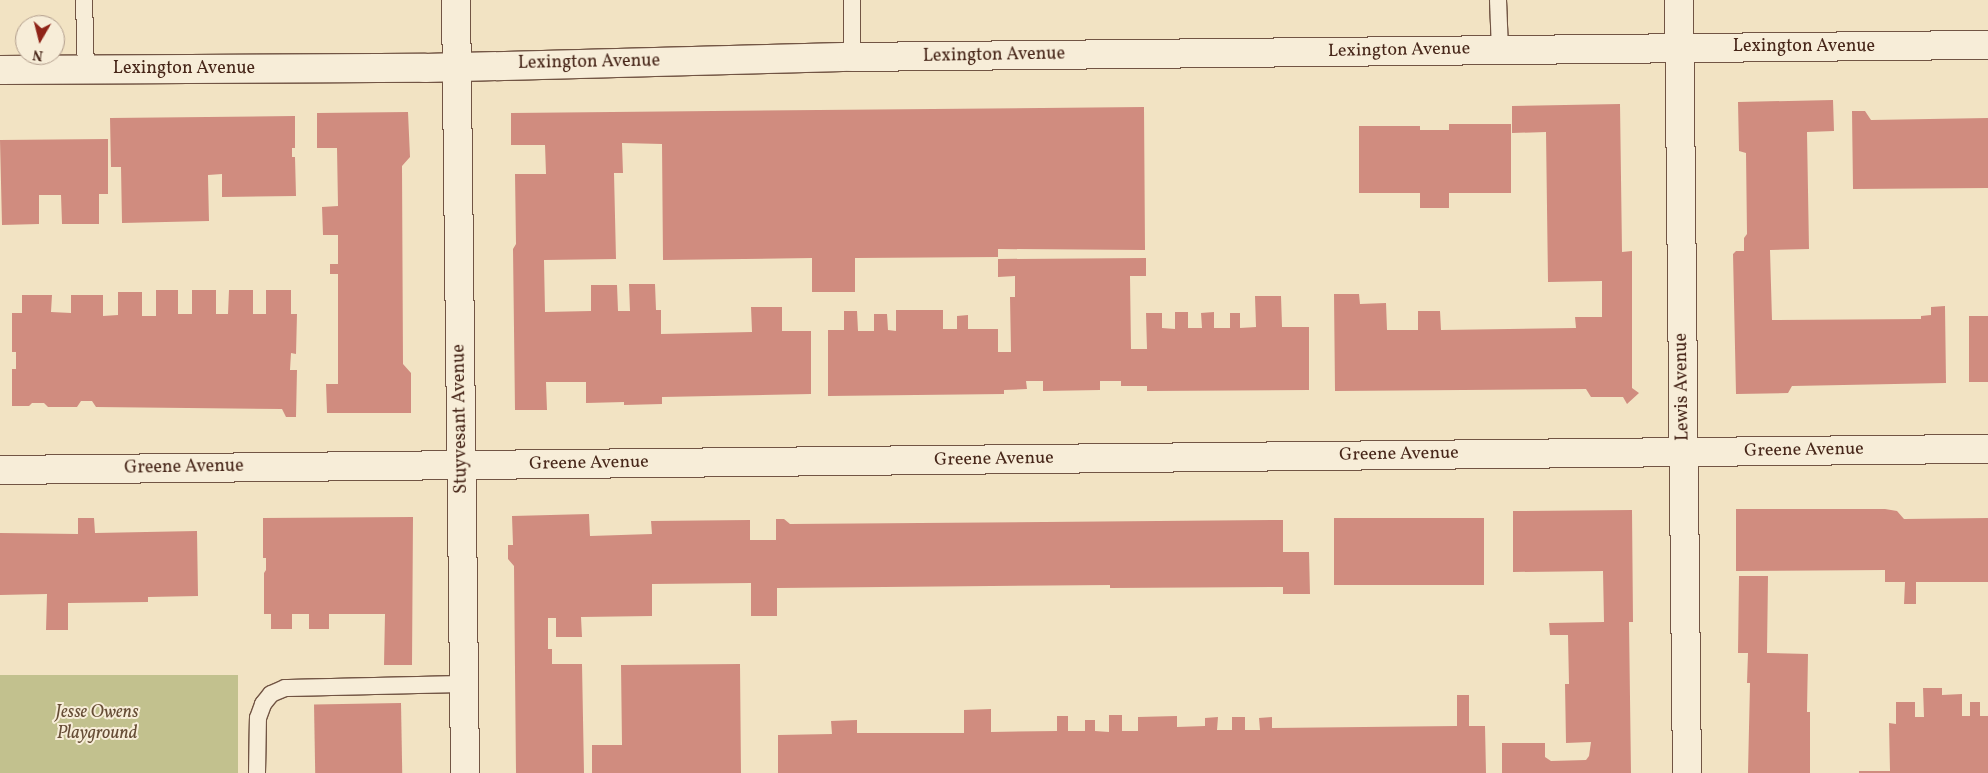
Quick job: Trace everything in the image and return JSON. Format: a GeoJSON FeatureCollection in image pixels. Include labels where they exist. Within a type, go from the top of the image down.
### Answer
{"type":"FeatureCollection","features":[{"type":"Feature","properties":{"kind":"street","name":"Stuyvesant Avenue"},"geometry":{"type":"LineString","coordinates":[[456,0],[465,773]]}},
{"type":"Feature","properties":{"kind":"street","name":"Lewis Avenue"},"geometry":{"type":"LineString","coordinates":[[1679,0],[1688,773]]}},
{"type":"Feature","properties":{"kind":"street","name":"Lexington Avenue"},"geometry":{"type":"LineString","coordinates":[[0,70],[425,68],[852,57],[1988,45]]}},
{"type":"Feature","properties":{"kind":"street","name":"Greene Avenue"},"geometry":{"type":"LineString","coordinates":[[0,470],[1988,449]]}},
{"type":"Feature","properties":{"kind":"lane"},"geometry":{"type":"LineString","coordinates":[[84,0],[86,70]]}},
{"type":"Feature","properties":{"kind":"lane"},"geometry":{"type":"LineString","coordinates":[[852,0],[852,57]]}},
{"type":"Feature","properties":{"kind":"lane"},"geometry":{"type":"LineString","coordinates":[[1498,0],[1500,50]]}},
{"type":"Feature","properties":{"kind":"lane"},"geometry":{"type":"LineString","coordinates":[[257,773],[258,718],[263,704],[271,694],[285,688],[464,684]]}},
{"type":"Feature","properties":{"kind":"green space","name":"Jesse Owens Playground"},"geometry":{"type":"Polygon","coordinates":[[[0,675],[238,675],[238,773],[0,773],[0,675]]]}},
{"type":"Feature","properties":{"kind":"building"},"geometry":{"type":"Polygon","coordinates":[[[1833,100],[1834,131],[1807,132],[1809,249],[1770,250],[1772,320],[1921,319],[1921,316],[1931,315],[1931,307],[1945,306],[1946,383],[1792,386],[1788,393],[1736,394],[1733,254],[1736,251],[1744,251],[1744,238],[1747,234],[1746,153],[1739,151],[1738,102],[1833,100]]]}},
{"type":"Feature","properties":{"kind":"building"},"geometry":{"type":"Polygon","coordinates":[[[1620,104],[1622,252],[1632,251],[1632,388],[1639,393],[1627,404],[1623,397],[1591,397],[1586,389],[1335,391],[1334,294],[1359,294],[1360,304],[1386,303],[1387,330],[1418,330],[1418,311],[1440,311],[1441,330],[1576,328],[1575,317],[1602,317],[1602,281],[1548,282],[1546,132],[1512,133],[1512,106],[1620,104]]]}},
{"type":"Feature","properties":{"kind":"building"},"geometry":{"type":"Polygon","coordinates":[[[1144,107],[1145,250],[998,249],[998,257],[855,258],[855,292],[812,292],[812,258],[663,260],[662,144],[622,143],[623,173],[614,173],[616,259],[544,260],[545,312],[591,311],[591,285],[617,285],[618,311],[630,311],[629,284],[655,284],[656,310],[661,310],[661,334],[752,332],[751,307],[782,307],[782,331],[811,331],[811,394],[662,397],[662,404],[624,405],[624,402],[586,403],[586,382],[546,382],[547,410],[515,410],[513,249],[516,244],[515,174],[546,174],[545,145],[511,145],[511,113],[1144,107]]]}},
{"type":"Feature","properties":{"kind":"building"},"geometry":{"type":"Polygon","coordinates":[[[1852,111],[1865,111],[1871,120],[1988,118],[1988,188],[1853,189],[1852,111]]]}},
{"type":"Feature","properties":{"kind":"building"},"geometry":{"type":"Polygon","coordinates":[[[408,112],[410,157],[402,166],[403,364],[411,373],[411,413],[327,413],[326,384],[338,384],[338,274],[330,274],[330,264],[338,264],[338,235],[323,235],[322,207],[338,206],[337,148],[317,148],[317,113],[408,112]]]}},
{"type":"Feature","properties":{"kind":"building"},"geometry":{"type":"Polygon","coordinates":[[[295,116],[295,148],[292,148],[292,157],[295,157],[296,196],[222,197],[222,174],[208,175],[209,221],[122,223],[121,167],[111,167],[110,118],[295,116]]]}},
{"type":"Feature","properties":{"kind":"building"},"geometry":{"type":"Polygon","coordinates":[[[1449,124],[1511,124],[1511,193],[1449,193],[1449,208],[1420,208],[1420,193],[1359,193],[1359,126],[1420,126],[1420,130],[1449,130],[1449,124]]]}},
{"type":"Feature","properties":{"kind":"building"},"geometry":{"type":"Polygon","coordinates":[[[108,139],[108,194],[99,194],[99,224],[62,224],[61,195],[39,195],[39,224],[2,225],[0,140],[108,139]]]}},
{"type":"Feature","properties":{"kind":"building"},"geometry":{"type":"Polygon","coordinates":[[[1146,258],[1146,276],[1130,276],[1131,349],[1147,349],[1146,313],[1162,313],[1162,328],[1175,329],[1175,312],[1188,312],[1188,328],[1202,328],[1201,313],[1214,312],[1214,328],[1230,328],[1230,313],[1240,313],[1240,328],[1256,327],[1255,296],[1281,296],[1282,327],[1309,327],[1309,390],[1147,391],[1147,386],[1121,386],[1121,381],[1100,381],[1100,390],[1043,391],[1043,381],[1026,381],[1027,389],[1004,390],[1004,394],[828,396],[828,330],[844,330],[844,311],[857,311],[858,331],[874,331],[874,314],[887,314],[888,330],[896,331],[896,310],[943,310],[943,329],[957,329],[957,316],[968,315],[968,329],[998,329],[998,352],[1011,352],[1010,297],[1015,297],[1015,276],[998,277],[998,259],[1146,258]]]}},
{"type":"Feature","properties":{"kind":"building"},"geometry":{"type":"Polygon","coordinates":[[[156,290],[178,290],[178,314],[192,314],[192,290],[216,290],[216,314],[228,314],[229,290],[253,290],[253,314],[266,314],[266,290],[291,290],[291,314],[297,314],[296,354],[291,353],[290,370],[297,370],[296,417],[286,417],[282,409],[96,407],[92,401],[81,401],[77,407],[48,407],[44,403],[32,403],[29,406],[12,406],[12,369],[16,369],[16,352],[12,352],[12,313],[22,313],[22,295],[52,295],[51,312],[71,313],[71,295],[103,295],[103,316],[118,315],[118,292],[142,292],[142,316],[156,316],[156,290]]]}},
{"type":"Feature","properties":{"kind":"building"},"geometry":{"type":"Polygon","coordinates":[[[1969,316],[1988,316],[1988,382],[1969,382],[1969,316]]]}},
{"type":"Feature","properties":{"kind":"building"},"geometry":{"type":"Polygon","coordinates":[[[1736,509],[1885,509],[1897,511],[1904,519],[1988,518],[1988,582],[1916,582],[1916,604],[1904,604],[1905,582],[1885,582],[1885,570],[1736,571],[1736,509]]]}},
{"type":"Feature","properties":{"kind":"building"},"geometry":{"type":"Polygon","coordinates":[[[1632,510],[1633,622],[1629,622],[1631,773],[1502,773],[1502,743],[1545,743],[1545,757],[1551,761],[1586,760],[1589,756],[1591,742],[1566,743],[1565,684],[1569,684],[1568,635],[1550,635],[1549,623],[1604,622],[1603,571],[1513,572],[1513,511],[1632,510]]]}},
{"type":"Feature","properties":{"kind":"building"},"geometry":{"type":"Polygon","coordinates":[[[589,514],[590,536],[652,534],[651,521],[750,520],[750,540],[776,540],[776,519],[784,519],[790,524],[1283,520],[1283,552],[1309,552],[1310,594],[1283,594],[1283,587],[1110,588],[1110,585],[777,588],[777,616],[751,616],[751,583],[652,584],[652,616],[581,617],[582,637],[556,637],[556,618],[548,618],[548,649],[552,649],[552,664],[582,664],[584,773],[516,773],[514,566],[508,559],[508,545],[513,545],[512,516],[589,514]]]}},
{"type":"Feature","properties":{"kind":"building"},"geometry":{"type":"Polygon","coordinates":[[[413,517],[412,665],[384,665],[385,614],[329,614],[329,629],[309,629],[309,614],[292,614],[292,629],[271,629],[271,614],[264,614],[266,558],[263,558],[263,518],[413,517]]]}},
{"type":"Feature","properties":{"kind":"building"},"geometry":{"type":"Polygon","coordinates":[[[78,518],[94,518],[95,533],[197,531],[198,596],[148,597],[148,602],[68,603],[68,630],[46,630],[47,594],[0,595],[0,533],[78,534],[78,518]]]}},
{"type":"Feature","properties":{"kind":"building"},"geometry":{"type":"Polygon","coordinates":[[[1334,518],[1484,518],[1484,585],[1334,585],[1334,518]]]}},
{"type":"Feature","properties":{"kind":"building"},"geometry":{"type":"Polygon","coordinates":[[[1739,576],[1768,576],[1767,653],[1808,654],[1807,712],[1810,712],[1810,773],[1748,773],[1750,683],[1747,683],[1748,653],[1738,653],[1739,576]]]}},
{"type":"Feature","properties":{"kind":"building"},"geometry":{"type":"Polygon","coordinates":[[[740,664],[741,773],[592,773],[592,745],[622,745],[621,665],[740,664]]]}},
{"type":"Feature","properties":{"kind":"building"},"geometry":{"type":"Polygon","coordinates":[[[1923,688],[1942,688],[1942,695],[1962,694],[1962,716],[1970,716],[1970,702],[1980,702],[1980,716],[1988,716],[1988,773],[1859,773],[1859,771],[1890,771],[1889,723],[1896,724],[1896,702],[1915,702],[1915,717],[1924,717],[1923,688]]]}},
{"type":"Feature","properties":{"kind":"building"},"geometry":{"type":"Polygon","coordinates":[[[1457,695],[1469,695],[1469,726],[1485,726],[1486,773],[778,773],[778,735],[832,734],[831,721],[857,720],[857,733],[964,733],[964,710],[991,709],[991,732],[1057,731],[1057,716],[1068,716],[1068,731],[1085,731],[1085,720],[1095,720],[1095,731],[1109,732],[1109,715],[1122,715],[1122,731],[1138,731],[1138,717],[1177,716],[1177,727],[1205,726],[1205,718],[1218,717],[1217,730],[1232,730],[1232,717],[1245,717],[1245,730],[1260,730],[1259,718],[1272,717],[1272,728],[1457,726],[1457,695]]]}},
{"type":"Feature","properties":{"kind":"building"},"geometry":{"type":"Polygon","coordinates":[[[401,703],[402,773],[315,773],[314,705],[401,703]]]}}]}
